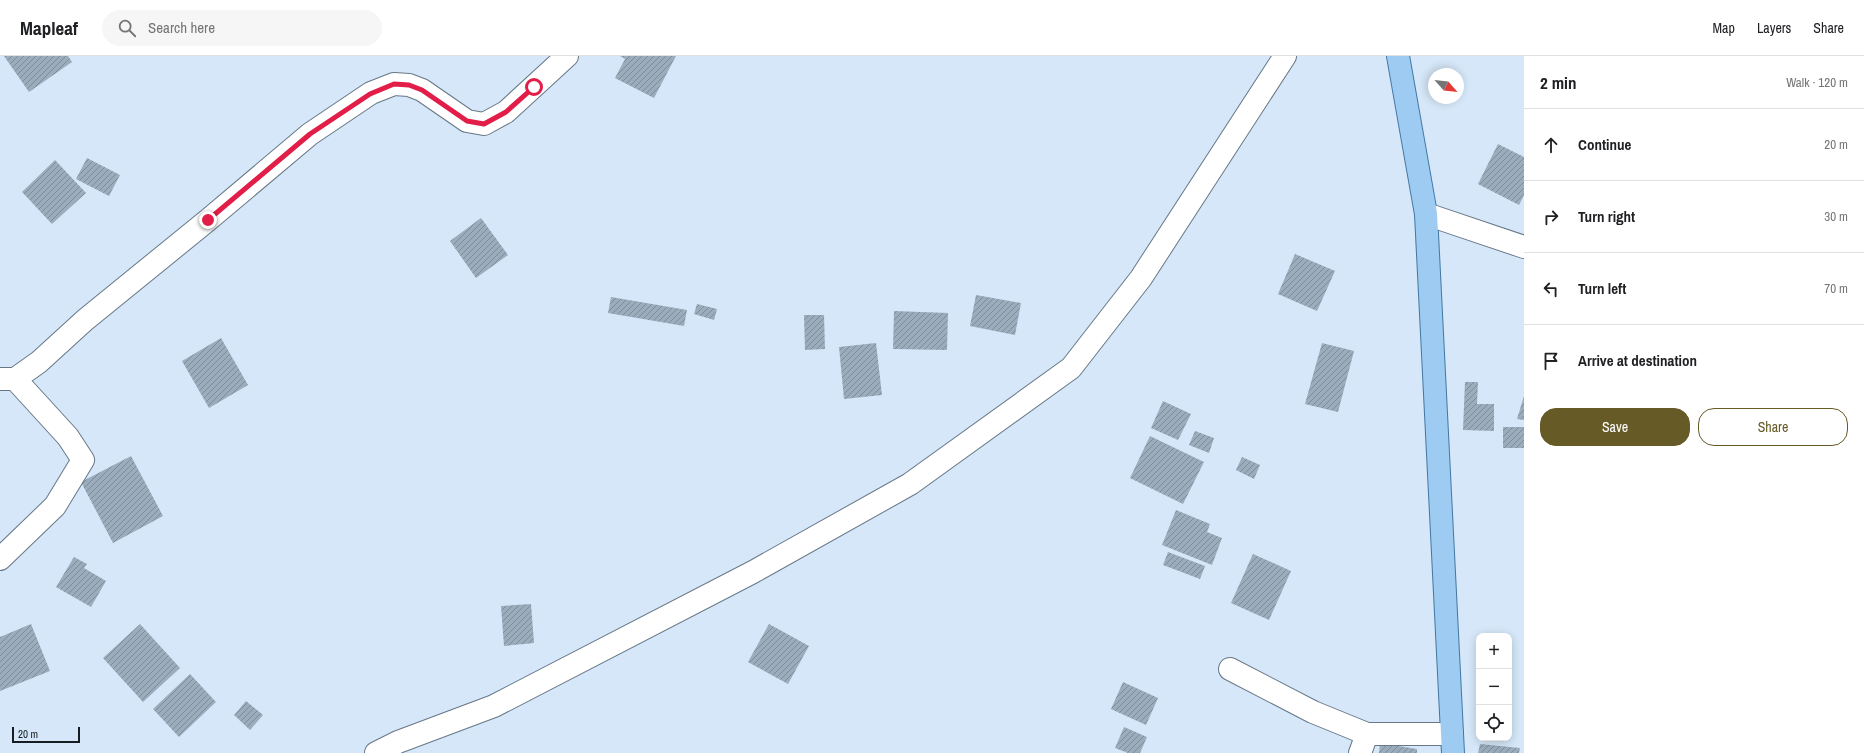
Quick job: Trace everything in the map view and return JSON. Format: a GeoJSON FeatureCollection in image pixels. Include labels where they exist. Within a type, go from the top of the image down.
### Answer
{"type":"FeatureCollection","features":[{"type":"Feature","properties":{"kind":"main road"},"geometry":{"type":"LineString","coordinates":[[1398,56],[1426,214],[1452,744]]}},
{"type":"Feature","properties":{"kind":"street"},"geometry":{"type":"LineString","coordinates":[[0,559],[55,506],[83,460],[68,437],[7,379],[39,362],[85,320],[208,220],[310,134],[370,94],[394,84],[409,85],[422,90],[467,121],[484,124],[506,112],[567,56]]}},
{"type":"Feature","properties":{"kind":"street"},"geometry":{"type":"LineString","coordinates":[[376,753],[398,742],[494,706],[753,572],[910,484],[1071,368],[1140,278],[1285,56]]}},
{"type":"Feature","properties":{"kind":"street"},"geometry":{"type":"LineString","coordinates":[[1426,214],[1524,247]]}},
{"type":"Feature","properties":{"kind":"street"},"geometry":{"type":"LineString","coordinates":[[1230,669],[1313,712],[1364,743],[1452,744]]}},
{"type":"Feature","properties":{"kind":"building"},"geometry":{"type":"Polygon","coordinates":[[[4,56],[68,56],[72,62],[29,92],[4,56]]]}},
{"type":"Feature","properties":{"kind":"building"},"geometry":{"type":"Polygon","coordinates":[[[620,56],[676,56],[654,98],[615,78],[625,59],[620,56]]]}},
{"type":"Feature","properties":{"kind":"building"},"geometry":{"type":"Polygon","coordinates":[[[1498,144],[1524,157],[1524,195],[1519,205],[1478,184],[1498,144]]]}},
{"type":"Feature","properties":{"kind":"building"},"geometry":{"type":"Polygon","coordinates":[[[87,158],[120,175],[109,196],[76,179],[87,158]]]}},
{"type":"Feature","properties":{"kind":"building"},"geometry":{"type":"Polygon","coordinates":[[[55,160],[86,193],[52,224],[22,192],[55,160]]]}},
{"type":"Feature","properties":{"kind":"building"},"geometry":{"type":"Polygon","coordinates":[[[481,218],[508,255],[476,278],[450,241],[481,218]]]}},
{"type":"Feature","properties":{"kind":"building"},"geometry":{"type":"Polygon","coordinates":[[[1295,254],[1335,271],[1317,311],[1278,294],[1295,254]]]}},
{"type":"Feature","properties":{"kind":"building"},"geometry":{"type":"Polygon","coordinates":[[[976,295],[1021,303],[1015,335],[970,326],[976,295]]]}},
{"type":"Feature","properties":{"kind":"building"},"geometry":{"type":"Polygon","coordinates":[[[611,297],[687,310],[684,326],[608,313],[611,297]]]}},
{"type":"Feature","properties":{"kind":"building"},"geometry":{"type":"Polygon","coordinates":[[[697,304],[717,309],[714,320],[694,314],[697,304]]]}},
{"type":"Feature","properties":{"kind":"building"},"geometry":{"type":"Polygon","coordinates":[[[894,311],[948,313],[947,350],[893,349],[894,311]]]}},
{"type":"Feature","properties":{"kind":"building"},"geometry":{"type":"Polygon","coordinates":[[[804,315],[824,315],[825,349],[805,350],[804,315]]]}},
{"type":"Feature","properties":{"kind":"building"},"geometry":{"type":"Polygon","coordinates":[[[221,338],[248,385],[209,408],[182,361],[221,338]]]}},
{"type":"Feature","properties":{"kind":"building"},"geometry":{"type":"Polygon","coordinates":[[[876,343],[882,395],[844,399],[839,347],[876,343]]]}},
{"type":"Feature","properties":{"kind":"building"},"geometry":{"type":"Polygon","coordinates":[[[1322,343],[1354,351],[1338,412],[1305,404],[1322,343]]]}},
{"type":"Feature","properties":{"kind":"building"},"geometry":{"type":"Polygon","coordinates":[[[1465,382],[1478,382],[1477,404],[1494,404],[1494,431],[1463,430],[1465,382]]]}},
{"type":"Feature","properties":{"kind":"building"},"geometry":{"type":"Polygon","coordinates":[[[1524,396],[1524,420],[1517,419],[1524,396]]]}},
{"type":"Feature","properties":{"kind":"building"},"geometry":{"type":"Polygon","coordinates":[[[1163,401],[1191,414],[1178,440],[1151,428],[1163,401]]]}},
{"type":"Feature","properties":{"kind":"building"},"geometry":{"type":"Polygon","coordinates":[[[1503,427],[1524,427],[1524,448],[1503,448],[1503,427]]]}},
{"type":"Feature","properties":{"kind":"building"},"geometry":{"type":"Polygon","coordinates":[[[1195,431],[1214,438],[1209,453],[1189,445],[1195,431]]]}},
{"type":"Feature","properties":{"kind":"building"},"geometry":{"type":"Polygon","coordinates":[[[1150,436],[1204,462],[1183,504],[1130,478],[1150,436]]]}},
{"type":"Feature","properties":{"kind":"building"},"geometry":{"type":"Polygon","coordinates":[[[131,456],[163,516],[113,543],[81,482],[131,456]]]}},
{"type":"Feature","properties":{"kind":"building"},"geometry":{"type":"Polygon","coordinates":[[[1242,457],[1260,465],[1254,479],[1236,470],[1242,457]]]}},
{"type":"Feature","properties":{"kind":"building"},"geometry":{"type":"Polygon","coordinates":[[[1176,510],[1210,524],[1207,532],[1222,538],[1212,565],[1162,545],[1176,510]]]}},
{"type":"Feature","properties":{"kind":"building"},"geometry":{"type":"Polygon","coordinates":[[[1168,552],[1205,566],[1200,579],[1163,565],[1168,552]]]}},
{"type":"Feature","properties":{"kind":"building"},"geometry":{"type":"Polygon","coordinates":[[[1253,554],[1291,571],[1269,620],[1231,603],[1253,554]]]}},
{"type":"Feature","properties":{"kind":"building"},"geometry":{"type":"Polygon","coordinates":[[[74,557],[87,564],[84,568],[106,581],[91,607],[56,587],[74,557]]]}},
{"type":"Feature","properties":{"kind":"building"},"geometry":{"type":"Polygon","coordinates":[[[531,604],[534,643],[504,646],[501,606],[531,604]]]}},
{"type":"Feature","properties":{"kind":"building"},"geometry":{"type":"Polygon","coordinates":[[[31,624],[50,671],[0,691],[0,637],[31,624]]]}},
{"type":"Feature","properties":{"kind":"building"},"geometry":{"type":"Polygon","coordinates":[[[140,624],[180,668],[143,702],[103,658],[140,624]]]}},
{"type":"Feature","properties":{"kind":"building"},"geometry":{"type":"Polygon","coordinates":[[[769,624],[809,646],[788,684],[748,662],[769,624]]]}},
{"type":"Feature","properties":{"kind":"building"},"geometry":{"type":"Polygon","coordinates":[[[190,674],[216,702],[179,737],[153,709],[190,674]]]}},
{"type":"Feature","properties":{"kind":"building"},"geometry":{"type":"Polygon","coordinates":[[[1123,682],[1158,698],[1146,725],[1111,709],[1123,682]]]}},
{"type":"Feature","properties":{"kind":"building"},"geometry":{"type":"Polygon","coordinates":[[[246,701],[263,715],[250,730],[234,715],[246,701]]]}},
{"type":"Feature","properties":{"kind":"building"},"geometry":{"type":"Polygon","coordinates":[[[1124,727],[1147,737],[1140,753],[1128,753],[1115,748],[1124,727]]]}},
{"type":"Feature","properties":{"kind":"building"},"geometry":{"type":"Polygon","coordinates":[[[1380,743],[1417,749],[1417,753],[1379,753],[1380,743]]]}},
{"type":"Feature","properties":{"kind":"building"},"geometry":{"type":"Polygon","coordinates":[[[1480,744],[1520,748],[1519,753],[1478,753],[1480,744]]]}},
{"type":"Feature","properties":{"kind":"route"},"geometry":{"type":"LineString","coordinates":[[208,220],[310,134],[370,94],[394,84],[409,85],[422,90],[467,121],[484,124],[506,112],[534,87]]}}]}
